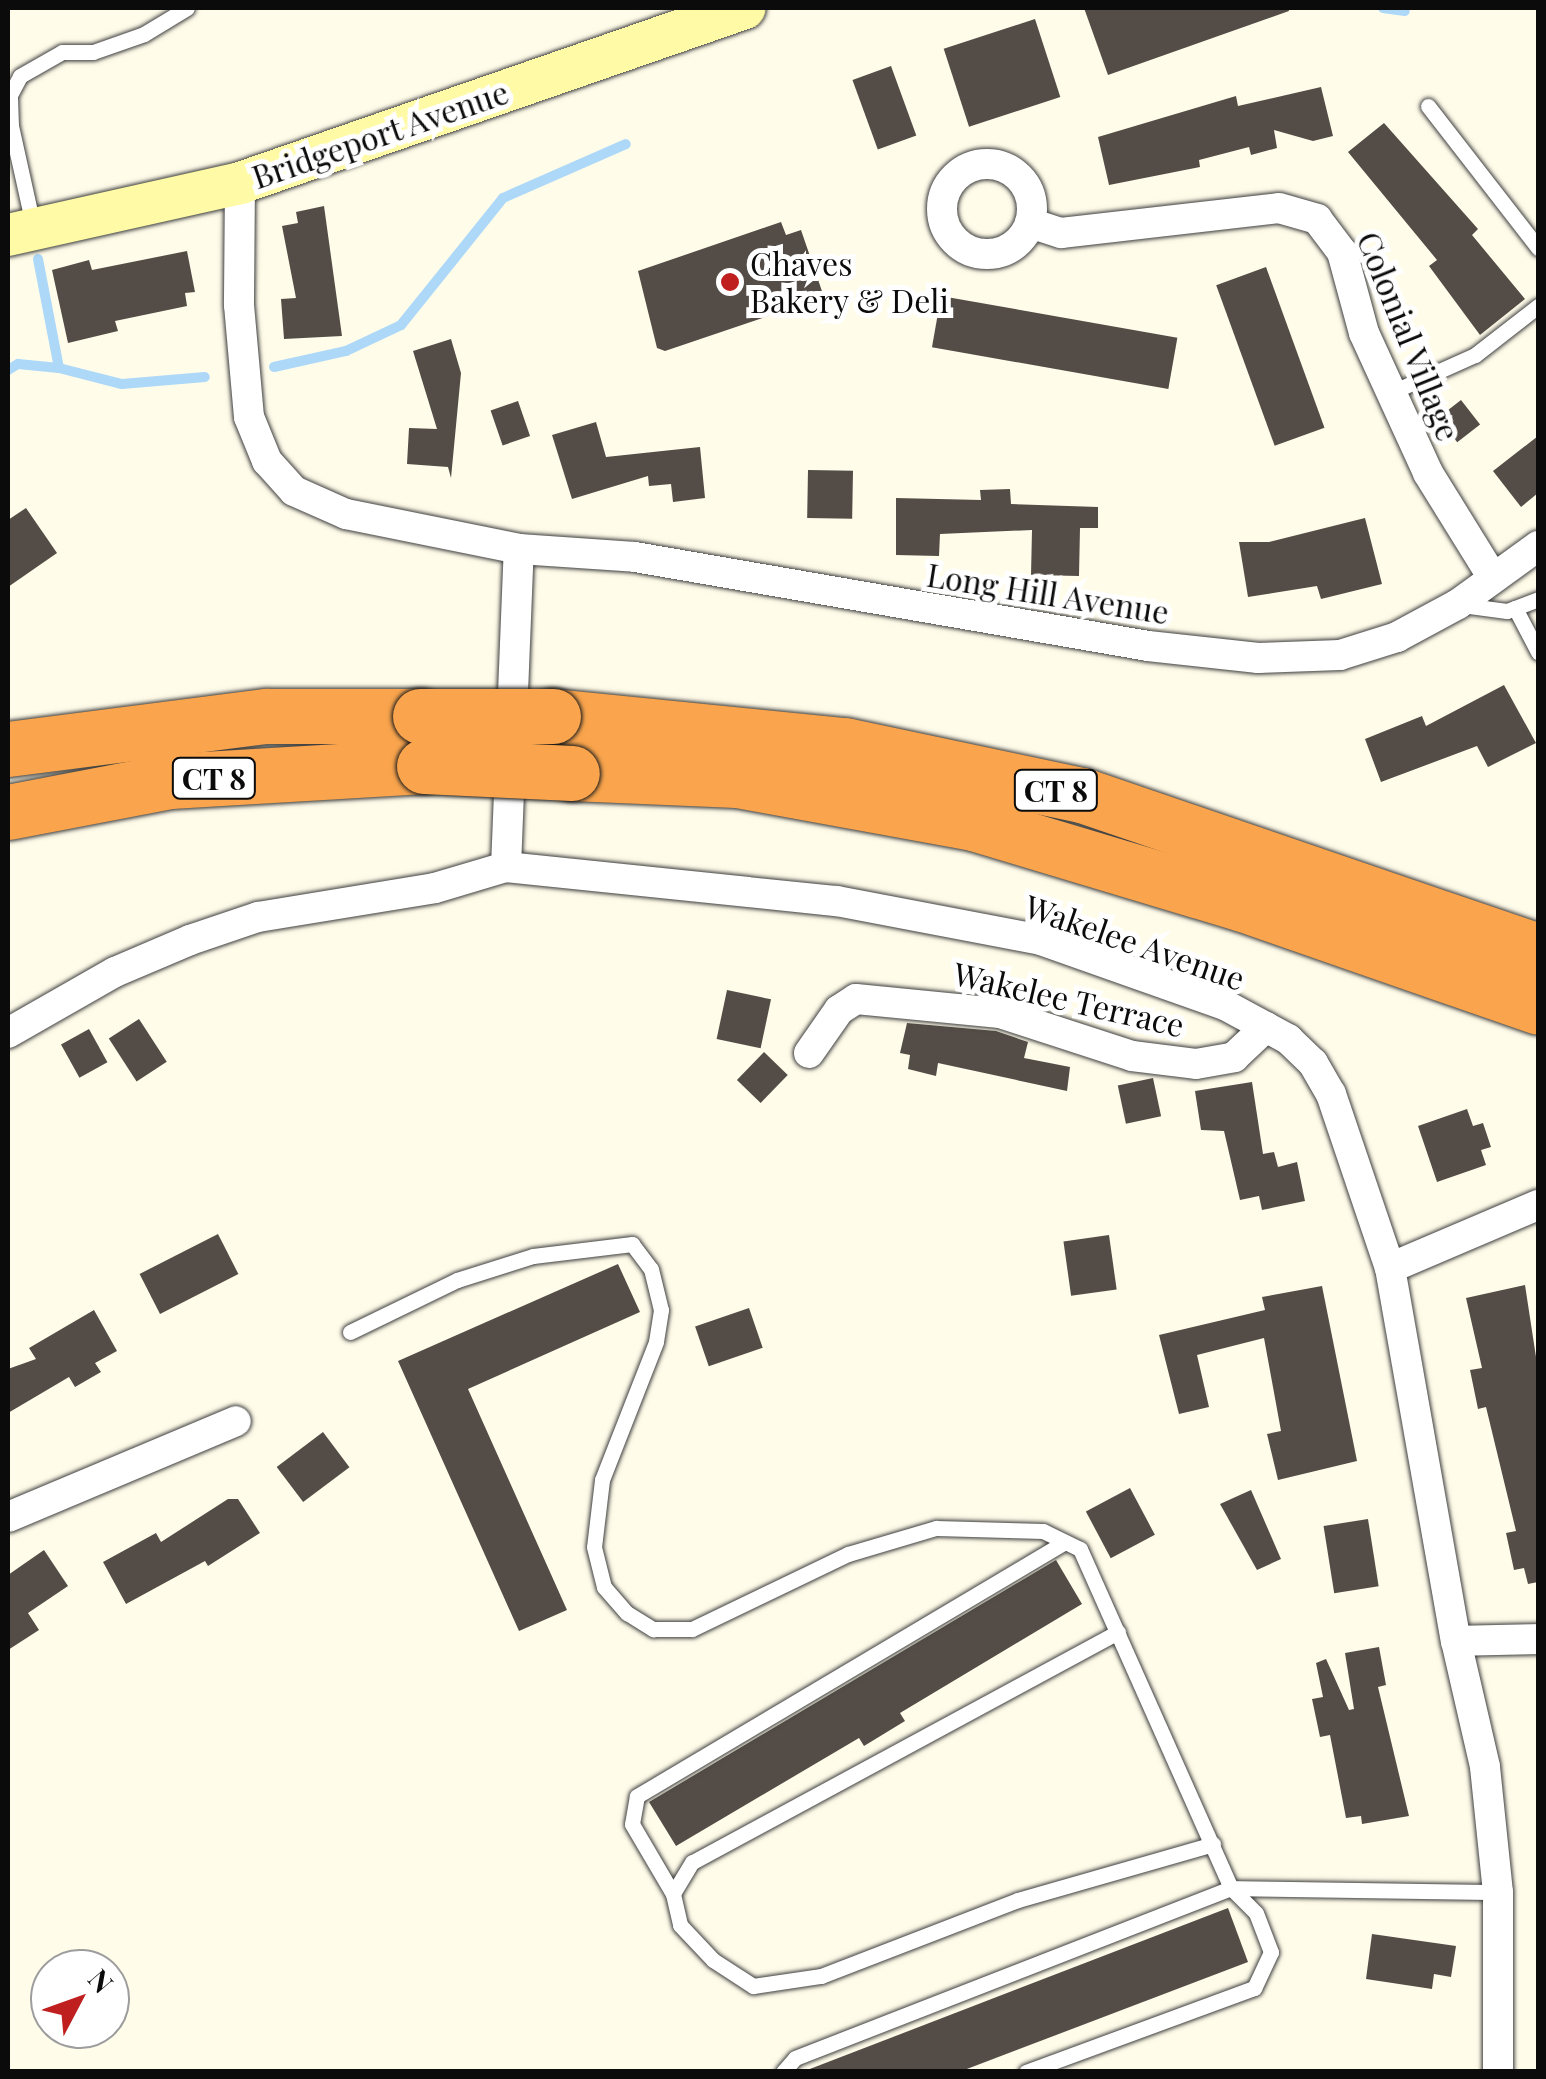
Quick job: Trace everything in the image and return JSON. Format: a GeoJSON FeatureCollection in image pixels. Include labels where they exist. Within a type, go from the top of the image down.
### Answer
{"type":"FeatureCollection","features":[{"type":"Feature","properties":{"kind":"highway","name":"CT 8"},"geometry":{"type":"LineString","coordinates":[[8,749],[267,716],[422,741],[572,773],[737,780],[973,823],[1243,904],[1538,1008]]}},
{"type":"Feature","properties":{"kind":"highway","name":"CT 8"},"geometry":{"type":"LineString","coordinates":[[8,812],[554,716],[844,745],[1082,795],[1538,951]]}},
{"type":"Feature","properties":{"kind":"main road","name":"Bridgeport Avenue"},"geometry":{"type":"LineString","coordinates":[[20,232],[240,183],[745,8]]}},
{"type":"Feature","properties":{"kind":"street","name":"Long Hill Avenue"},"geometry":{"type":"LineString","coordinates":[[240,183],[239,306],[249,416],[267,462],[294,492],[346,514],[520,549],[635,558],[1148,646],[1258,658],[1340,655],[1397,637],[1458,604],[1538,546]]}},
{"type":"Feature","properties":{"kind":"street","name":"Colonial Village"},"geometry":{"type":"LineString","coordinates":[[1030,223],[1061,233],[1279,208],[1305,212],[1327,228],[1342,252],[1364,333],[1428,474],[1494,578]]}},
{"type":"Feature","properties":{"kind":"street"},"geometry":{"type":"LineString","coordinates":[[8,1033],[115,972],[258,917],[436,888],[506,866],[520,549]]}},
{"type":"Feature","properties":{"kind":"street","name":"Wakelee Avenue"},"geometry":{"type":"LineString","coordinates":[[506,866],[838,901],[1040,940],[1225,1005],[1266,1027],[1313,1062],[1330,1094],[1390,1268],[1456,1641],[1485,1767],[1498,1892],[1498,2072]]}},
{"type":"Feature","properties":{"kind":"street","name":"Wakelee Terrace"},"geometry":{"type":"LineString","coordinates":[[809,1052],[839,1010],[856,999],[1000,1013],[1132,1056],[1196,1064],[1234,1057],[1266,1027]]}},
{"type":"Feature","properties":{"kind":"street"},"geometry":{"type":"LineString","coordinates":[[1390,1268],[1538,1206]]}},
{"type":"Feature","properties":{"kind":"street"},"geometry":{"type":"LineString","coordinates":[[8,1517],[236,1421]]}},
{"type":"Feature","properties":{"kind":"street"},"geometry":{"type":"LineString","coordinates":[[1456,1641],[1538,1639]]}},
{"type":"Feature","properties":{"kind":"lane"},"geometry":{"type":"LineString","coordinates":[[20,232],[10,95],[20,76],[62,52],[93,52],[144,34],[186,8]]}},
{"type":"Feature","properties":{"kind":"lane"},"geometry":{"type":"LineString","coordinates":[[1428,106],[1538,248]]}},
{"type":"Feature","properties":{"kind":"lane"},"geometry":{"type":"LineString","coordinates":[[1390,393],[1474,355],[1538,306]]}},
{"type":"Feature","properties":{"kind":"lane"},"geometry":{"type":"LineString","coordinates":[[1458,604],[1515,608],[1538,599]]}},
{"type":"Feature","properties":{"kind":"lane"},"geometry":{"type":"LineString","coordinates":[[1515,608],[1538,652]]}},
{"type":"Feature","properties":{"kind":"lane"},"geometry":{"type":"LineString","coordinates":[[350,1332],[457,1280],[518,1261],[632,1244],[651,1268],[660,1310],[656,1342],[602,1480],[594,1547],[604,1586],[627,1614],[654,1630],[692,1629],[848,1554],[936,1528],[1042,1531],[1080,1549],[1230,1888],[1256,1913],[1271,1952],[1254,1988],[1026,2072]]}},
{"type":"Feature","properties":{"kind":"lane"},"geometry":{"type":"LineString","coordinates":[[1064,1542],[637,1796],[632,1824],[673,1894],[680,1926],[712,1960],[752,1986],[822,1976],[1018,1900],[1213,1844]]}},
{"type":"Feature","properties":{"kind":"lane"},"geometry":{"type":"LineString","coordinates":[[673,1894],[692,1862],[1118,1632]]}},
{"type":"Feature","properties":{"kind":"lane"},"geometry":{"type":"LineString","coordinates":[[783,2072],[795,2058],[1230,1888],[1498,1892]]}},
{"type":"Feature","properties":{"kind":"building"},"geometry":{"type":"Polygon","coordinates":[[[1084,8],[1288,8],[1289,11],[1108,75],[1084,8]]]}},
{"type":"Feature","properties":{"kind":"building"},"geometry":{"type":"Polygon","coordinates":[[[1035,19],[1060,97],[969,127],[944,49],[1035,19]]]}},
{"type":"Feature","properties":{"kind":"building"},"geometry":{"type":"Polygon","coordinates":[[[891,66],[916,136],[878,150],[852,80],[891,66]]]}},
{"type":"Feature","properties":{"kind":"building"},"geometry":{"type":"Polygon","coordinates":[[[1321,87],[1333,136],[1313,141],[1274,130],[1277,148],[1251,155],[1249,147],[1199,160],[1200,167],[1109,185],[1098,137],[1236,96],[1238,106],[1321,87]]]}},
{"type":"Feature","properties":{"kind":"building"},"geometry":{"type":"Polygon","coordinates":[[[1384,123],[1478,229],[1472,235],[1525,299],[1480,335],[1429,266],[1437,260],[1348,152],[1384,123]]]}},
{"type":"Feature","properties":{"kind":"building"},"geometry":{"type":"Polygon","coordinates":[[[324,206],[342,336],[284,339],[281,299],[296,298],[282,226],[298,223],[296,212],[324,206]]]}},
{"type":"Feature","properties":{"kind":"building","name":"Chaves Bakery & Deli"},"geometry":{"type":"Polygon","coordinates":[[[781,222],[786,235],[801,230],[824,297],[665,351],[657,348],[638,271],[781,222]]]}},
{"type":"Feature","properties":{"kind":"building"},"geometry":{"type":"Polygon","coordinates":[[[187,251],[195,292],[185,293],[187,306],[115,321],[118,331],[68,343],[52,270],[89,260],[92,270],[187,251]]]}},
{"type":"Feature","properties":{"kind":"building"},"geometry":{"type":"Polygon","coordinates":[[[1266,267],[1324,428],[1275,446],[1216,285],[1266,267]]]}},
{"type":"Feature","properties":{"kind":"building"},"geometry":{"type":"Polygon","coordinates":[[[941,296],[1177,338],[1168,389],[932,347],[941,296]]]}},
{"type":"Feature","properties":{"kind":"building"},"geometry":{"type":"Polygon","coordinates":[[[451,339],[461,373],[451,478],[448,467],[407,464],[409,428],[437,429],[413,351],[451,339]]]}},
{"type":"Feature","properties":{"kind":"building"},"geometry":{"type":"Polygon","coordinates":[[[1461,400],[1480,424],[1457,442],[1438,418],[1461,400]]]}},
{"type":"Feature","properties":{"kind":"building"},"geometry":{"type":"Polygon","coordinates":[[[518,401],[530,436],[503,445],[491,410],[518,401]]]}},
{"type":"Feature","properties":{"kind":"building"},"geometry":{"type":"Polygon","coordinates":[[[596,422],[606,457],[700,447],[705,498],[673,502],[671,484],[649,486],[648,476],[572,499],[552,435],[596,422]]]}},
{"type":"Feature","properties":{"kind":"building"},"geometry":{"type":"Polygon","coordinates":[[[1538,436],[1538,493],[1521,507],[1493,471],[1538,436]]]}},
{"type":"Feature","properties":{"kind":"building"},"geometry":{"type":"Polygon","coordinates":[[[808,470],[853,471],[852,519],[807,518],[808,470]]]}},
{"type":"Feature","properties":{"kind":"building"},"geometry":{"type":"Polygon","coordinates":[[[1010,489],[1011,504],[1098,507],[1098,528],[1080,528],[1079,576],[1031,575],[1032,530],[940,534],[939,556],[896,555],[896,498],[981,500],[980,490],[1010,489]]]}},
{"type":"Feature","properties":{"kind":"building"},"geometry":{"type":"Polygon","coordinates":[[[26,508],[57,553],[8,587],[8,520],[26,508]]]}},
{"type":"Feature","properties":{"kind":"building"},"geometry":{"type":"Polygon","coordinates":[[[1365,518],[1382,584],[1321,599],[1317,586],[1248,597],[1239,542],[1269,542],[1365,518]]]}},
{"type":"Feature","properties":{"kind":"building"},"geometry":{"type":"Polygon","coordinates":[[[1504,685],[1536,743],[1488,767],[1477,746],[1381,782],[1365,739],[1422,716],[1426,726],[1504,685]]]}},
{"type":"Feature","properties":{"kind":"building"},"geometry":{"type":"Polygon","coordinates":[[[727,990],[771,999],[761,1048],[717,1039],[727,990]]]}},
{"type":"Feature","properties":{"kind":"building"},"geometry":{"type":"Polygon","coordinates":[[[139,1019],[167,1062],[137,1081],[109,1039],[139,1019]]]}},
{"type":"Feature","properties":{"kind":"building"},"geometry":{"type":"Polygon","coordinates":[[[907,1023],[996,1031],[1028,1042],[1024,1058],[1070,1067],[1067,1091],[938,1063],[936,1076],[908,1069],[910,1055],[900,1053],[907,1023]]]}},
{"type":"Feature","properties":{"kind":"building"},"geometry":{"type":"Polygon","coordinates":[[[89,1029],[107,1062],[79,1078],[61,1045],[89,1029]]]}},
{"type":"Feature","properties":{"kind":"building"},"geometry":{"type":"Polygon","coordinates":[[[764,1052],[788,1075],[761,1103],[737,1080],[764,1052]]]}},
{"type":"Feature","properties":{"kind":"building"},"geometry":{"type":"Polygon","coordinates":[[[1153,1078],[1161,1116],[1126,1124],[1118,1085],[1153,1078]]]}},
{"type":"Feature","properties":{"kind":"building"},"geometry":{"type":"Polygon","coordinates":[[[1252,1082],[1263,1154],[1274,1152],[1278,1167],[1297,1162],[1305,1201],[1262,1210],[1259,1196],[1240,1200],[1224,1131],[1201,1130],[1195,1091],[1252,1082]]]}},
{"type":"Feature","properties":{"kind":"building"},"geometry":{"type":"Polygon","coordinates":[[[1467,1109],[1473,1126],[1483,1123],[1491,1147],[1481,1150],[1486,1165],[1437,1182],[1418,1126],[1467,1109]]]}},
{"type":"Feature","properties":{"kind":"building"},"geometry":{"type":"Polygon","coordinates":[[[218,1234],[238,1274],[160,1314],[140,1274],[218,1234]]]}},
{"type":"Feature","properties":{"kind":"building"},"geometry":{"type":"Polygon","coordinates":[[[1109,1235],[1117,1289],[1071,1296],[1063,1241],[1109,1235]]]}},
{"type":"Feature","properties":{"kind":"building"},"geometry":{"type":"Polygon","coordinates":[[[618,1264],[640,1312],[468,1389],[567,1610],[519,1631],[398,1361],[618,1264]]]}},
{"type":"Feature","properties":{"kind":"building"},"geometry":{"type":"Polygon","coordinates":[[[1525,1285],[1538,1370],[1538,1582],[1528,1584],[1524,1568],[1514,1570],[1506,1533],[1516,1531],[1486,1407],[1478,1409],[1470,1370],[1482,1368],[1466,1298],[1525,1285]]]}},
{"type":"Feature","properties":{"kind":"building"},"geometry":{"type":"Polygon","coordinates":[[[1322,1286],[1357,1461],[1278,1480],[1267,1434],[1281,1431],[1264,1338],[1197,1355],[1209,1407],[1179,1414],[1159,1335],[1265,1310],[1262,1297],[1322,1286]]]}},
{"type":"Feature","properties":{"kind":"building"},"geometry":{"type":"Polygon","coordinates":[[[749,1308],[763,1348],[709,1366],[695,1327],[749,1308]]]}},
{"type":"Feature","properties":{"kind":"building"},"geometry":{"type":"Polygon","coordinates":[[[94,1310],[117,1351],[95,1363],[101,1372],[75,1387],[69,1377],[8,1413],[8,1369],[36,1359],[29,1348],[94,1310]]]}},
{"type":"Feature","properties":{"kind":"building"},"geometry":{"type":"Polygon","coordinates":[[[323,1432],[349,1467],[303,1502],[277,1467],[323,1432]]]}},
{"type":"Feature","properties":{"kind":"building"},"geometry":{"type":"Polygon","coordinates":[[[1130,1488],[1155,1535],[1111,1558],[1086,1511],[1130,1488]]]}},
{"type":"Feature","properties":{"kind":"building"},"geometry":{"type":"Polygon","coordinates":[[[1251,1490],[1281,1559],[1257,1570],[1220,1504],[1251,1490]]]}},
{"type":"Feature","properties":{"kind":"building"},"geometry":{"type":"Polygon","coordinates":[[[228,1499],[238,1499],[260,1533],[208,1566],[205,1561],[126,1604],[103,1562],[156,1533],[161,1542],[228,1499]]]}},
{"type":"Feature","properties":{"kind":"building"},"geometry":{"type":"Polygon","coordinates":[[[1368,1519],[1379,1586],[1334,1593],[1324,1526],[1368,1519]]]}},
{"type":"Feature","properties":{"kind":"building"},"geometry":{"type":"Polygon","coordinates":[[[44,1550],[68,1586],[28,1613],[39,1630],[8,1650],[8,1575],[44,1550]]]}},
{"type":"Feature","properties":{"kind":"building"},"geometry":{"type":"Polygon","coordinates":[[[1056,1560],[1082,1604],[900,1713],[905,1721],[864,1746],[859,1738],[676,1846],[649,1802],[1056,1560]]]}},
{"type":"Feature","properties":{"kind":"building"},"geometry":{"type":"Polygon","coordinates":[[[1379,1647],[1386,1685],[1378,1687],[1409,1816],[1362,1824],[1361,1816],[1346,1818],[1330,1735],[1320,1737],[1312,1699],[1323,1697],[1316,1663],[1326,1659],[1349,1710],[1354,1709],[1345,1653],[1379,1647]]]}},
{"type":"Feature","properties":{"kind":"building"},"geometry":{"type":"Polygon","coordinates":[[[1228,1908],[1248,1962],[959,2072],[802,2072],[1228,1908]]]}},
{"type":"Feature","properties":{"kind":"building"},"geometry":{"type":"Polygon","coordinates":[[[1372,1934],[1456,1946],[1451,1977],[1434,1974],[1432,1989],[1366,1979],[1372,1934]]]}},
{"type":"Feature","properties":{"kind":"waterway"},"geometry":{"type":"LineString","coordinates":[[1383,8],[1405,11]]}},
{"type":"Feature","properties":{"kind":"waterway"},"geometry":{"type":"LineString","coordinates":[[274,367],[346,351],[401,325],[503,198],[626,144]]}},
{"type":"Feature","properties":{"kind":"waterway"},"geometry":{"type":"LineString","coordinates":[[38,259],[59,368]]}},
{"type":"Feature","properties":{"kind":"waterway"},"geometry":{"type":"LineString","coordinates":[[8,370],[18,364],[59,368],[122,384],[205,377]]}},
{"type":"Feature","properties":{"kind":"place","name":"Chaves Bakery & Deli"},"geometry":{"type":"Point","coordinates":[730,282]}}]}
